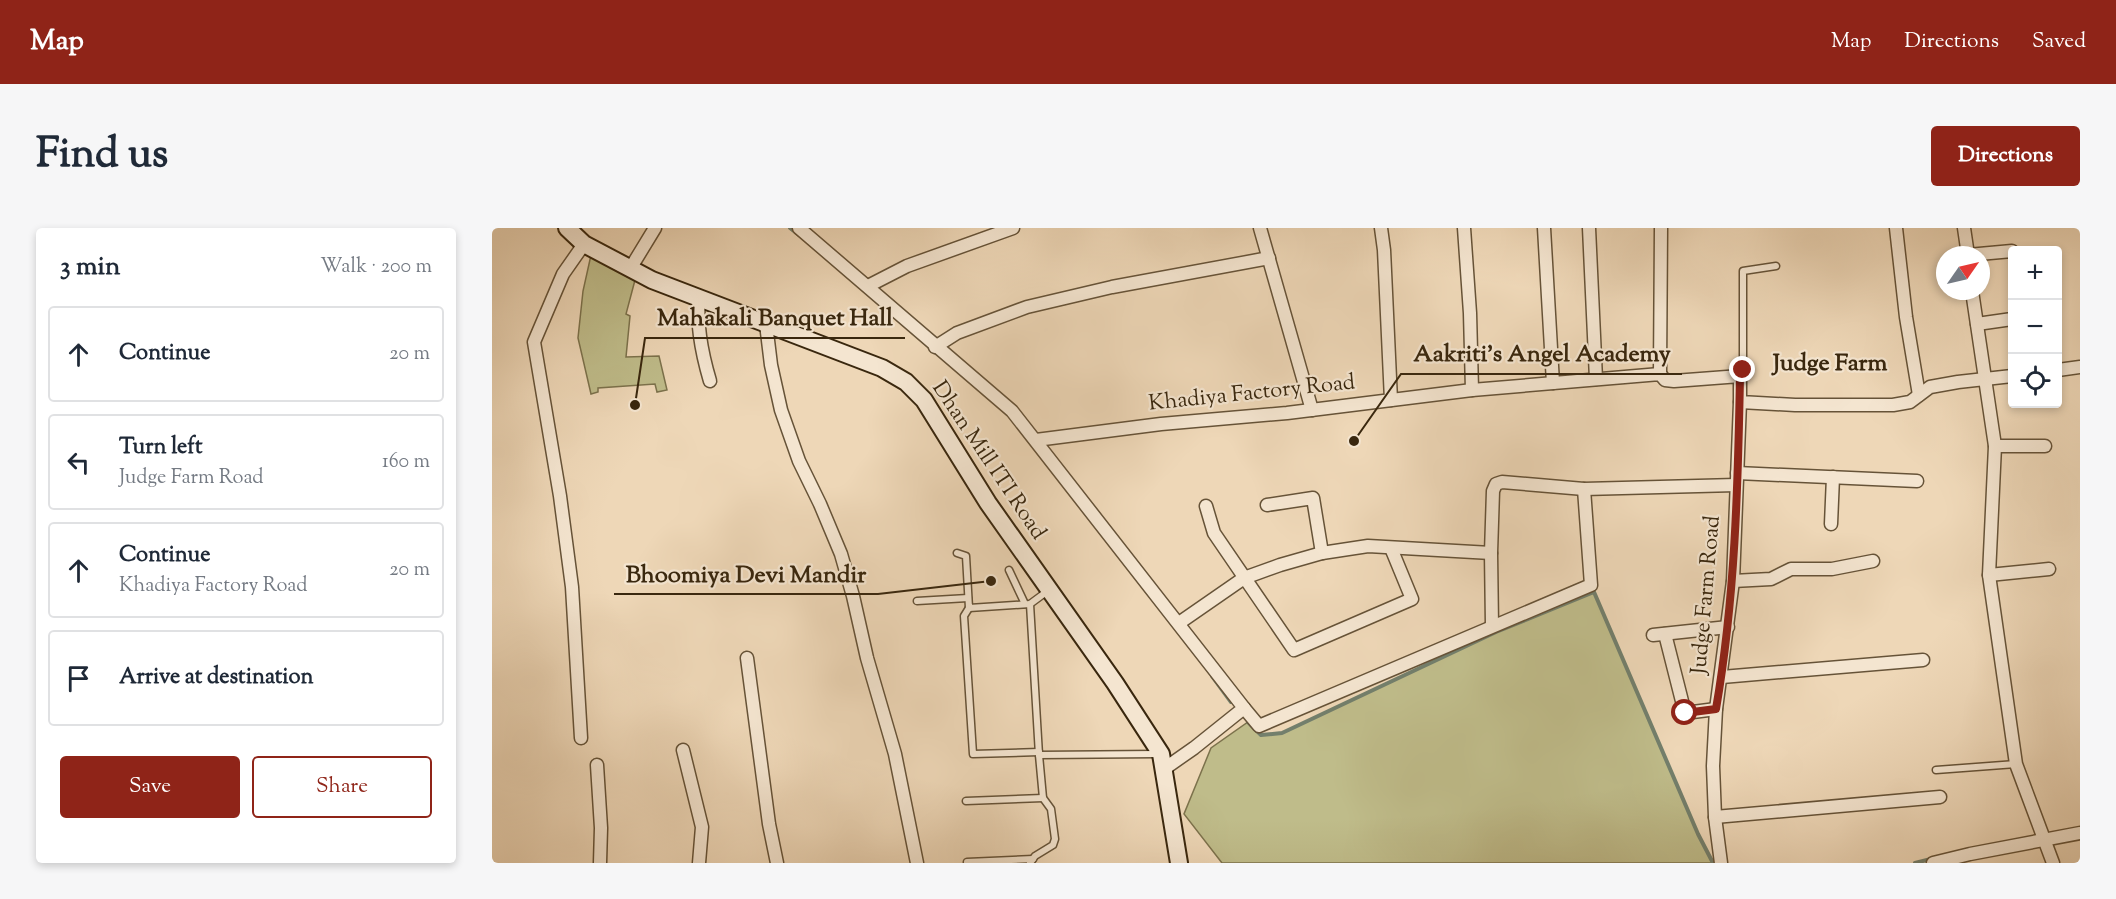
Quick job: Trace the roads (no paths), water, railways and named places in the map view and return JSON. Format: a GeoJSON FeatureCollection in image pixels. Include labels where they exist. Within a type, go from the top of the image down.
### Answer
{"type":"FeatureCollection","features":[{"type":"Feature","properties":{"kind":"street","name":"Dhan Mill ITI Road"},"geometry":{"type":"LineString","coordinates":[[567,228],[584,244],[630,269],[882,368],[906,381],[924,400],[988,503],[1115,684],[1162,762],[1179,863]]}},
{"type":"Feature","properties":{"kind":"street"},"geometry":{"type":"LineString","coordinates":[[630,269],[655,228]]}},
{"type":"Feature","properties":{"kind":"street"},"geometry":{"type":"LineString","coordinates":[[799,228],[1012,411],[1259,726],[1591,585],[1584,489]]}},
{"type":"Feature","properties":{"kind":"street"},"geometry":{"type":"LineString","coordinates":[[868,286],[907,266],[1013,228]]}},
{"type":"Feature","properties":{"kind":"street"},"geometry":{"type":"LineString","coordinates":[[1260,228],[1312,410]]}},
{"type":"Feature","properties":{"kind":"street"},"geometry":{"type":"LineString","coordinates":[[1381,228],[1391,400]]}},
{"type":"Feature","properties":{"kind":"street"},"geometry":{"type":"LineString","coordinates":[[1464,228],[1470,313],[1472,390]]}},
{"type":"Feature","properties":{"kind":"street"},"geometry":{"type":"LineString","coordinates":[[1544,228],[1553,382]]}},
{"type":"Feature","properties":{"kind":"street"},"geometry":{"type":"LineString","coordinates":[[1589,228],[1596,379]]}},
{"type":"Feature","properties":{"kind":"street"},"geometry":{"type":"LineString","coordinates":[[1660,374],[1661,228]]}},
{"type":"Feature","properties":{"kind":"street"},"geometry":{"type":"LineString","coordinates":[[1896,228],[1906,317],[1919,395]]}},
{"type":"Feature","properties":{"kind":"street"},"geometry":{"type":"LineString","coordinates":[[1964,228],[1967,246]]}},
{"type":"Feature","properties":{"kind":"street"},"geometry":{"type":"LineString","coordinates":[[581,738],[572,587],[560,496],[534,342],[563,274],[584,244]]}},
{"type":"Feature","properties":{"kind":"street"},"geometry":{"type":"LineString","coordinates":[[1990,253],[2008,251]]}},
{"type":"Feature","properties":{"kind":"street"},"geometry":{"type":"LineString","coordinates":[[936,346],[957,333],[1028,307],[1112,287],[1269,258]]}},
{"type":"Feature","properties":{"kind":"street"},"geometry":{"type":"LineString","coordinates":[[699,298],[697,312],[700,337],[710,381]]}},
{"type":"Feature","properties":{"kind":"street"},"geometry":{"type":"LineString","coordinates":[[1973,300],[1995,446],[1989,575],[2016,764],[2053,863]]}},
{"type":"Feature","properties":{"kind":"street"},"geometry":{"type":"LineString","coordinates":[[1977,324],[2008,320]]}},
{"type":"Feature","properties":{"kind":"street"},"geometry":{"type":"LineString","coordinates":[[766,324],[771,365],[781,410],[799,461],[841,554],[850,586],[867,658],[895,754],[917,863]]}},
{"type":"Feature","properties":{"kind":"street"},"geometry":{"type":"LineString","coordinates":[[2062,370],[2080,368]]}},
{"type":"Feature","properties":{"kind":"street","name":"Khadiya Factory Road"},"geometry":{"type":"LineString","coordinates":[[1036,440],[1161,424],[1312,410],[1553,382],[1660,374],[1665,380],[1674,381],[1740,376]]}},
{"type":"Feature","properties":{"kind":"street"},"geometry":{"type":"LineString","coordinates":[[1740,376],[1740,402],[1795,405],[1893,405],[1910,402],[1930,387],[2008,377]]}},
{"type":"Feature","properties":{"kind":"street","name":"Judge Farm Road"},"geometry":{"type":"LineString","coordinates":[[1721,863],[1715,817],[1713,766],[1716,709],[1733,580],[1740,402]]}},
{"type":"Feature","properties":{"kind":"street"},"geometry":{"type":"LineString","coordinates":[[1995,446],[2045,446]]}},
{"type":"Feature","properties":{"kind":"street"},"geometry":{"type":"LineString","coordinates":[[1831,525],[1833,477]]}},
{"type":"Feature","properties":{"kind":"street"},"geometry":{"type":"LineString","coordinates":[[1492,626],[1491,553],[1493,491],[1496,484],[1502,482],[1584,489],[1737,479],[1833,477],[1917,481]]}},
{"type":"Feature","properties":{"kind":"street"},"geometry":{"type":"LineString","coordinates":[[1267,505],[1313,498],[1322,553]]}},
{"type":"Feature","properties":{"kind":"street"},"geometry":{"type":"LineString","coordinates":[[1206,506],[1214,533],[1294,650],[1412,599],[1390,548]]}},
{"type":"Feature","properties":{"kind":"street"},"geometry":{"type":"LineString","coordinates":[[1179,623],[1244,578],[1322,553],[1368,546],[1491,553]]}},
{"type":"Feature","properties":{"kind":"street"},"geometry":{"type":"LineString","coordinates":[[1733,580],[1771,579],[1791,569],[1832,569],[1873,561]]}},
{"type":"Feature","properties":{"kind":"street"},"geometry":{"type":"LineString","coordinates":[[1989,575],[2049,569]]}},
{"type":"Feature","properties":{"kind":"street"},"geometry":{"type":"LineString","coordinates":[[1716,709],[1685,713],[1659,634],[1728,627]]}},
{"type":"Feature","properties":{"kind":"street"},"geometry":{"type":"LineString","coordinates":[[747,658],[777,863]]}},
{"type":"Feature","properties":{"kind":"street"},"geometry":{"type":"LineString","coordinates":[[1722,677],[1923,660]]}},
{"type":"Feature","properties":{"kind":"street"},"geometry":{"type":"LineString","coordinates":[[1162,762],[1194,748],[1244,708]]}},
{"type":"Feature","properties":{"kind":"street"},"geometry":{"type":"LineString","coordinates":[[683,750],[702,827],[699,863]]}},
{"type":"Feature","properties":{"kind":"street"},"geometry":{"type":"LineString","coordinates":[[597,765],[601,828],[600,863]]}},
{"type":"Feature","properties":{"kind":"street"},"geometry":{"type":"LineString","coordinates":[[1715,817],[1940,797]]}},
{"type":"Feature","properties":{"kind":"street"},"geometry":{"type":"LineString","coordinates":[[1933,863],[2080,833]]}},
{"type":"Feature","properties":{"kind":"lane"},"geometry":{"type":"LineString","coordinates":[[1740,376],[1743,370],[1743,271],[1776,266]]}},
{"type":"Feature","properties":{"kind":"lane"},"geometry":{"type":"LineString","coordinates":[[957,553],[966,556],[969,608],[964,616],[973,754],[1039,754],[1162,762]]}},
{"type":"Feature","properties":{"kind":"lane"},"geometry":{"type":"LineString","coordinates":[[967,862],[1032,861],[1053,845],[1055,839],[1051,809],[1043,798],[1028,604],[1009,570]]}},
{"type":"Feature","properties":{"kind":"lane"},"geometry":{"type":"LineString","coordinates":[[969,608],[1028,604],[1049,591]]}},
{"type":"Feature","properties":{"kind":"lane"},"geometry":{"type":"LineString","coordinates":[[917,601],[968,598]]}},
{"type":"Feature","properties":{"kind":"lane"},"geometry":{"type":"LineString","coordinates":[[1936,770],[2016,764]]}},
{"type":"Feature","properties":{"kind":"lane"},"geometry":{"type":"LineString","coordinates":[[966,801],[1043,798]]}},
{"type":"Feature","properties":{"kind":"waterway"},"geometry":{"type":"LineString","coordinates":[[790,228],[799,235]]}},
{"type":"Feature","properties":{"kind":"waterway"},"geometry":{"type":"LineString","coordinates":[[1248,722],[1261,735],[1282,733],[1496,632],[1594,592],[1698,834],[1713,863]]}},
{"type":"Feature","properties":{"kind":"waterway"},"geometry":{"type":"LineString","coordinates":[[1212,676],[1231,702]]}},
{"type":"Feature","properties":{"kind":"waterway"},"geometry":{"type":"LineString","coordinates":[[1915,863],[1931,859]]}},
{"type":"Feature","properties":{"kind":"place","name":"Mahakali Banquet Hall"},"geometry":{"type":"Point","coordinates":[635,405]}},
{"type":"Feature","properties":{"kind":"place","name":"Aakriti's Angel Academy"},"geometry":{"type":"Point","coordinates":[1354,441]}},
{"type":"Feature","properties":{"kind":"place","name":"Bhoomiya Devi Mandir"},"geometry":{"type":"Point","coordinates":[991,581]}},
{"type":"Feature","properties":{"kind":"district","name":"Judge Farm"},"geometry":{"type":"Point","coordinates":[1830,364]}}]}
